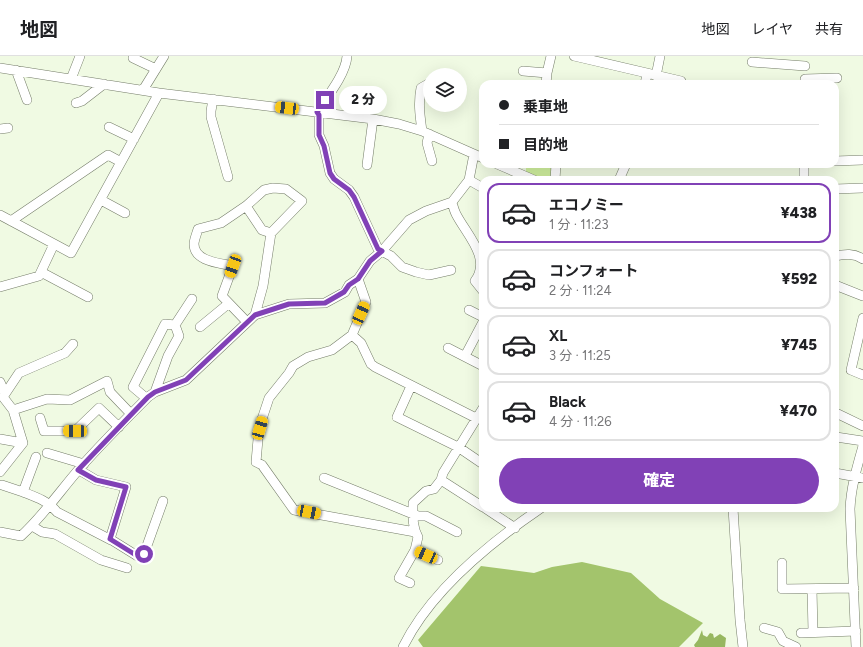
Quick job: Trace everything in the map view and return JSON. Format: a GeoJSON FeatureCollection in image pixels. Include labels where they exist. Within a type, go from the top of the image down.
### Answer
{"type":"FeatureCollection","features":[{"type":"Feature","properties":{"kind":"street"},"geometry":{"type":"LineString","coordinates":[[71,79],[80,56]]}},
{"type":"Feature","properties":{"kind":"street"},"geometry":{"type":"LineString","coordinates":[[143,90],[164,56]]}},
{"type":"Feature","properties":{"kind":"street"},"geometry":{"type":"LineString","coordinates":[[317,112],[339,77],[347,61],[347,56]]}},
{"type":"Feature","properties":{"kind":"street"},"geometry":{"type":"LineString","coordinates":[[546,80],[551,56]]}},
{"type":"Feature","properties":{"kind":"street"},"geometry":{"type":"LineString","coordinates":[[574,56],[676,80]]}},
{"type":"Feature","properties":{"kind":"street"},"geometry":{"type":"LineString","coordinates":[[648,80],[652,75],[660,56]]}},
{"type":"Feature","properties":{"kind":"street"},"geometry":{"type":"LineString","coordinates":[[804,56],[805,80]]}},
{"type":"Feature","properties":{"kind":"street"},"geometry":{"type":"LineString","coordinates":[[133,58],[156,69]]}},
{"type":"Feature","properties":{"kind":"street"},"geometry":{"type":"LineString","coordinates":[[752,62],[805,66]]}},
{"type":"Feature","properties":{"kind":"street"},"geometry":{"type":"LineString","coordinates":[[0,68],[159,93],[373,119],[399,124],[426,132],[479,156]]}},
{"type":"Feature","properties":{"kind":"street"},"geometry":{"type":"LineString","coordinates":[[16,70],[27,100]]}},
{"type":"Feature","properties":{"kind":"street"},"geometry":{"type":"LineString","coordinates":[[523,71],[547,73]]}},
{"type":"Feature","properties":{"kind":"street"},"geometry":{"type":"LineString","coordinates":[[816,80],[837,78]]}},
{"type":"Feature","properties":{"kind":"street"},"geometry":{"type":"LineString","coordinates":[[76,103],[82,101],[104,84]]}},
{"type":"Feature","properties":{"kind":"street"},"geometry":{"type":"LineString","coordinates":[[423,87],[421,88],[419,96],[418,108],[426,132],[427,143],[432,161]]}},
{"type":"Feature","properties":{"kind":"street"},"geometry":{"type":"LineString","coordinates":[[0,215],[71,253],[159,93]]}},
{"type":"Feature","properties":{"kind":"street"},"geometry":{"type":"LineString","coordinates":[[213,99],[211,117],[228,177]]}},
{"type":"Feature","properties":{"kind":"street"},"geometry":{"type":"LineString","coordinates":[[317,112],[319,115],[319,135],[324,146],[330,173],[334,179],[349,190],[354,197],[378,249],[402,267],[416,272],[429,275],[451,270]]}},
{"type":"Feature","properties":{"kind":"street"},"geometry":{"type":"LineString","coordinates":[[367,165],[373,119]]}},
{"type":"Feature","properties":{"kind":"street"},"geometry":{"type":"LineString","coordinates":[[109,127],[134,138]]}},
{"type":"Feature","properties":{"kind":"street"},"geometry":{"type":"LineString","coordinates":[[0,532],[21,536],[51,505],[81,467],[146,398],[155,392],[186,380],[255,315],[289,304],[325,303],[344,292],[349,285],[358,279],[370,261],[382,251],[409,220],[426,211],[452,202],[470,180],[474,154]]}},
{"type":"Feature","properties":{"kind":"street"},"geometry":{"type":"LineString","coordinates":[[11,221],[108,155],[121,162]]}},
{"type":"Feature","properties":{"kind":"street"},"geometry":{"type":"LineString","coordinates":[[839,161],[863,160]]}},
{"type":"Feature","properties":{"kind":"street"},"geometry":{"type":"LineString","coordinates":[[519,169],[529,176]]}},
{"type":"Feature","properties":{"kind":"street"},"geometry":{"type":"LineString","coordinates":[[470,180],[479,186]]}},
{"type":"Feature","properties":{"kind":"street"},"geometry":{"type":"LineString","coordinates":[[247,322],[228,304],[222,296],[233,266],[203,259],[199,255],[195,250],[194,244],[198,229],[221,223],[246,206],[264,190],[273,188],[286,189],[302,201],[271,234],[263,286],[255,315]]}},
{"type":"Feature","properties":{"kind":"street"},"geometry":{"type":"LineString","coordinates":[[839,189],[863,188]]}},
{"type":"Feature","properties":{"kind":"street"},"geometry":{"type":"LineString","coordinates":[[101,200],[125,213]]}},
{"type":"Feature","properties":{"kind":"street"},"geometry":{"type":"LineString","coordinates":[[452,202],[455,213],[479,254]]}},
{"type":"Feature","properties":{"kind":"street"},"geometry":{"type":"LineString","coordinates":[[246,206],[262,230],[271,234]]}},
{"type":"Feature","properties":{"kind":"street"},"geometry":{"type":"LineString","coordinates":[[0,287],[39,276],[54,244]]}},
{"type":"Feature","properties":{"kind":"street"},"geometry":{"type":"LineString","coordinates":[[839,255],[851,254],[859,256],[863,259]]}},
{"type":"Feature","properties":{"kind":"street"},"geometry":{"type":"LineString","coordinates":[[40,272],[88,297]]}},
{"type":"Feature","properties":{"kind":"street"},"geometry":{"type":"LineString","coordinates":[[479,276],[475,281],[479,286]]}},
{"type":"Feature","properties":{"kind":"street"},"geometry":{"type":"LineString","coordinates":[[358,279],[366,302],[352,335],[332,350],[308,357],[293,366],[290,373],[269,398],[260,428],[256,462],[262,464],[294,510],[415,532]]}},
{"type":"Feature","properties":{"kind":"street"},"geometry":{"type":"LineString","coordinates":[[839,287],[863,296]]}},
{"type":"Feature","properties":{"kind":"street"},"geometry":{"type":"LineString","coordinates":[[155,392],[168,356],[179,336],[176,325],[192,299]]}},
{"type":"Feature","properties":{"kind":"street"},"geometry":{"type":"LineString","coordinates":[[200,328],[228,304]]}},
{"type":"Feature","properties":{"kind":"street"},"geometry":{"type":"LineString","coordinates":[[469,310],[479,315]]}},
{"type":"Feature","properties":{"kind":"street"},"geometry":{"type":"LineString","coordinates":[[863,318],[851,370],[863,375]]}},
{"type":"Feature","properties":{"kind":"street"},"geometry":{"type":"LineString","coordinates":[[146,398],[133,387],[165,324],[176,325]]}},
{"type":"Feature","properties":{"kind":"street"},"geometry":{"type":"LineString","coordinates":[[465,356],[479,330]]}},
{"type":"Feature","properties":{"kind":"street"},"geometry":{"type":"LineString","coordinates":[[352,335],[361,343],[374,368],[411,386],[479,413]]}},
{"type":"Feature","properties":{"kind":"street"},"geometry":{"type":"LineString","coordinates":[[3,395],[19,373],[65,353],[73,344]]}},
{"type":"Feature","properties":{"kind":"street"},"geometry":{"type":"LineString","coordinates":[[448,348],[479,364]]}},
{"type":"Feature","properties":{"kind":"street"},"geometry":{"type":"LineString","coordinates":[[13,410],[47,399],[70,400],[107,381],[110,392],[131,414]]}},
{"type":"Feature","properties":{"kind":"street"},"geometry":{"type":"LineString","coordinates":[[0,382],[3,395],[13,410],[23,443]]}},
{"type":"Feature","properties":{"kind":"street"},"geometry":{"type":"LineString","coordinates":[[411,386],[397,417],[458,447],[479,461]]}},
{"type":"Feature","properties":{"kind":"street"},"geometry":{"type":"LineString","coordinates":[[40,418],[44,431],[75,431],[99,408],[119,427]]}},
{"type":"Feature","properties":{"kind":"street"},"geometry":{"type":"LineString","coordinates":[[839,414],[863,426]]}},
{"type":"Feature","properties":{"kind":"street"},"geometry":{"type":"LineString","coordinates":[[410,584],[400,578],[415,550],[418,537],[415,532],[413,503],[426,491],[434,489],[441,480],[443,473],[458,447],[479,415]]}},
{"type":"Feature","properties":{"kind":"street"},"geometry":{"type":"LineString","coordinates":[[839,437],[863,441]]}},
{"type":"Feature","properties":{"kind":"street"},"geometry":{"type":"LineString","coordinates":[[0,439],[23,443]]}},
{"type":"Feature","properties":{"kind":"street"},"geometry":{"type":"LineString","coordinates":[[0,472],[23,443]]}},
{"type":"Feature","properties":{"kind":"street"},"geometry":{"type":"LineString","coordinates":[[856,647],[858,626],[853,585],[850,508],[851,492],[858,478],[863,446]]}},
{"type":"Feature","properties":{"kind":"street"},"geometry":{"type":"LineString","coordinates":[[47,453],[81,467],[96,480],[126,487],[110,539],[111,540]]}},
{"type":"Feature","properties":{"kind":"street"},"geometry":{"type":"LineString","coordinates":[[24,492],[36,457]]}},
{"type":"Feature","properties":{"kind":"street"},"geometry":{"type":"LineString","coordinates":[[839,474],[858,478]]}},
{"type":"Feature","properties":{"kind":"street"},"geometry":{"type":"LineString","coordinates":[[324,478],[418,516],[426,516],[457,532]]}},
{"type":"Feature","properties":{"kind":"street"},"geometry":{"type":"LineString","coordinates":[[441,480],[479,504]]}},
{"type":"Feature","properties":{"kind":"street"},"geometry":{"type":"LineString","coordinates":[[2,485],[24,492],[51,505],[57,512],[111,540],[139,557],[144,554],[163,501]]}},
{"type":"Feature","properties":{"kind":"street"},"geometry":{"type":"LineString","coordinates":[[491,512],[515,528]]}},
{"type":"Feature","properties":{"kind":"street"},"geometry":{"type":"LineString","coordinates":[[403,647],[425,610],[436,596],[482,552],[537,512]]}},
{"type":"Feature","properties":{"kind":"street"},"geometry":{"type":"LineString","coordinates":[[733,512],[743,647]]}},
{"type":"Feature","properties":{"kind":"street"},"geometry":{"type":"LineString","coordinates":[[32,526],[42,532],[55,534],[101,560],[127,568]]}},
{"type":"Feature","properties":{"kind":"street"},"geometry":{"type":"LineString","coordinates":[[415,550],[438,560]]}},
{"type":"Feature","properties":{"kind":"street"},"geometry":{"type":"LineString","coordinates":[[782,563],[782,589],[812,589],[853,585],[863,582]]}},
{"type":"Feature","properties":{"kind":"street"},"geometry":{"type":"LineString","coordinates":[[812,589],[813,632]]}},
{"type":"Feature","properties":{"kind":"street"},"geometry":{"type":"LineString","coordinates":[[801,633],[858,626]]}},
{"type":"Feature","properties":{"kind":"street"},"geometry":{"type":"LineString","coordinates":[[764,628],[778,632],[783,641],[796,647]]}},
{"type":"Feature","properties":{"kind":"shaded area"},"geometry":{"type":"Polygon","coordinates":[[[526,168],[554,168],[552,176],[536,176],[526,172],[526,168]]]}},
{"type":"Feature","properties":{"kind":"shaded area"},"geometry":{"type":"Polygon","coordinates":[[[582,562],[631,573],[660,599],[703,623],[679,647],[423,647],[418,640],[481,566],[534,573],[552,567],[582,562]]]}},
{"type":"Feature","properties":{"kind":"shaded area"},"geometry":{"type":"Polygon","coordinates":[[[702,630],[703,635],[707,637],[710,633],[713,634],[714,638],[720,634],[726,638],[725,647],[695,647],[694,645],[702,630]]]}},
{"type":"Feature","properties":{"kind":"route"},"geometry":{"type":"LineString","coordinates":[[144,554],[139,557],[110,539],[126,487],[96,480],[78,470],[148,397],[155,392],[186,380],[255,315],[289,304],[325,303],[344,292],[349,285],[358,279],[370,261],[382,251],[378,249],[354,197],[349,190],[334,179],[330,173],[324,146],[319,135],[319,115],[317,112],[325,100]]}}]}
